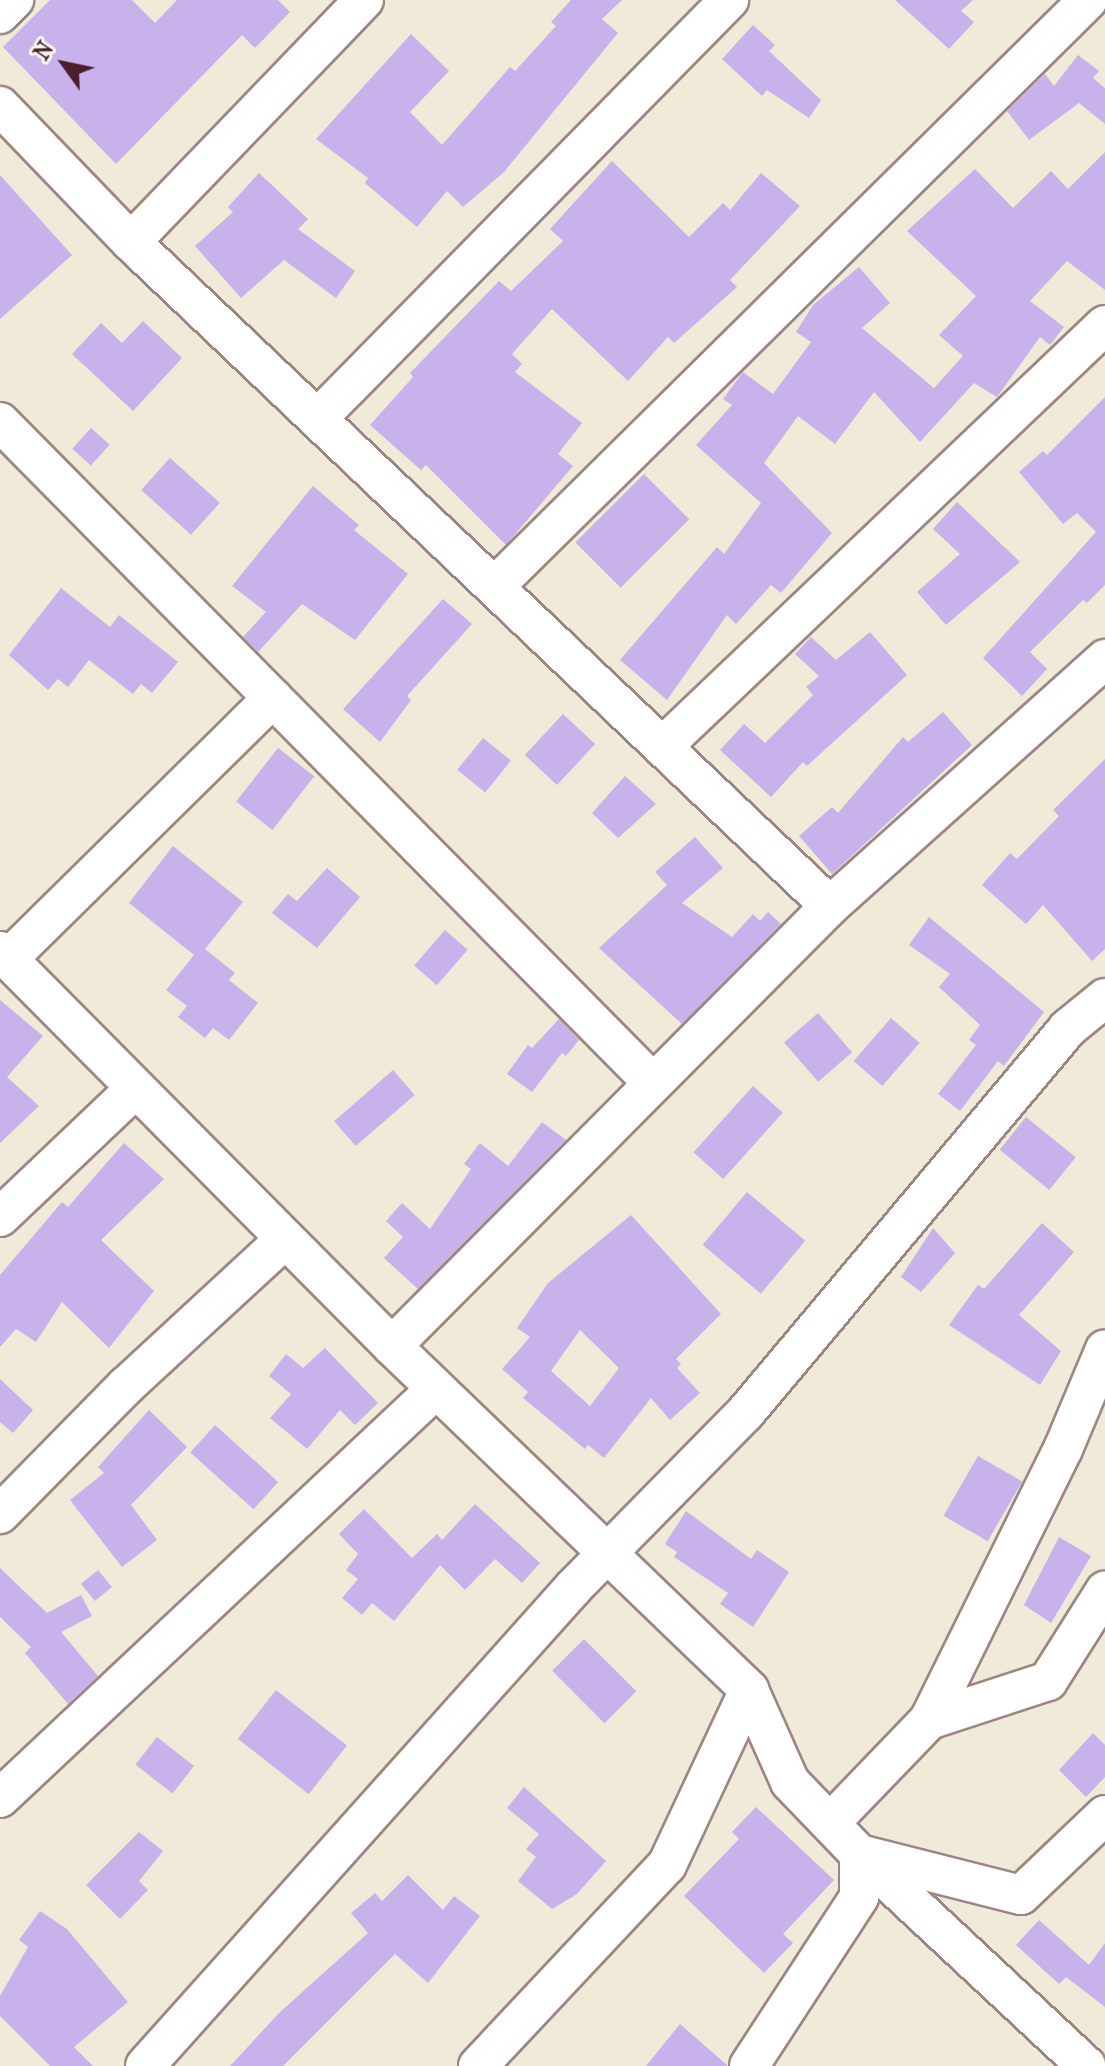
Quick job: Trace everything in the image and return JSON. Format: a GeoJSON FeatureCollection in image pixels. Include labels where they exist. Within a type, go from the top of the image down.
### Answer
{"type":"FeatureCollection","features":[{"type":"Feature","properties":{"kind":"street"},"geometry":{"type":"LineString","coordinates":[[0,14],[14,0]]}},
{"type":"Feature","properties":{"kind":"street"},"geometry":{"type":"LineString","coordinates":[[131,242],[364,0]]}},
{"type":"Feature","properties":{"kind":"street"},"geometry":{"type":"LineString","coordinates":[[317,419],[729,0]]}},
{"type":"Feature","properties":{"kind":"street"},"geometry":{"type":"LineString","coordinates":[[496,585],[1088,0]]}},
{"type":"Feature","properties":{"kind":"street"},"geometry":{"type":"LineString","coordinates":[[0,106],[131,242],[496,585],[830,906]]}},
{"type":"Feature","properties":{"kind":"street"},"geometry":{"type":"LineString","coordinates":[[662,747],[1105,325]]}},
{"type":"Feature","properties":{"kind":"street"},"geometry":{"type":"LineString","coordinates":[[0,422],[653,1083]]}},
{"type":"Feature","properties":{"kind":"street"},"geometry":{"type":"LineString","coordinates":[[392,1346],[830,906],[1105,659]]}},
{"type":"Feature","properties":{"kind":"street"},"geometry":{"type":"LineString","coordinates":[[273,698],[4,955],[284,1240],[749,1690],[790,1782],[859,1854],[1086,2066]]}},
{"type":"Feature","properties":{"kind":"street"},"geometry":{"type":"LineString","coordinates":[[145,2066],[606,1554],[746,1412],[1067,1029],[1105,998]]}},
{"type":"Feature","properties":{"kind":"street"},"geometry":{"type":"LineString","coordinates":[[0,1217],[134,1090]]}},
{"type":"Feature","properties":{"kind":"street"},"geometry":{"type":"LineString","coordinates":[[0,1514],[126,1386],[284,1240]]}},
{"type":"Feature","properties":{"kind":"street"},"geometry":{"type":"LineString","coordinates":[[830,1823],[929,1720],[1063,1449],[1105,1349]]}},
{"type":"Feature","properties":{"kind":"street"},"geometry":{"type":"LineString","coordinates":[[0,1798],[436,1389]]}},
{"type":"Feature","properties":{"kind":"street"},"geometry":{"type":"LineString","coordinates":[[929,1720],[1048,1681],[1105,1591]]}},
{"type":"Feature","properties":{"kind":"street"},"geometry":{"type":"LineString","coordinates":[[478,2066],[667,1865],[749,1690]]}},
{"type":"Feature","properties":{"kind":"street"},"geometry":{"type":"LineString","coordinates":[[859,1854],[1021,1895],[1105,1815]]}},
{"type":"Feature","properties":{"kind":"street"},"geometry":{"type":"LineString","coordinates":[[749,2066],[859,1897],[859,1854]]}},
{"type":"Feature","properties":{"kind":"building"},"geometry":{"type":"Polygon","coordinates":[[[50,0],[132,0],[155,23],[177,0],[278,0],[290,12],[255,48],[242,35],[116,164],[3,47],[50,0]]]}},
{"type":"Feature","properties":{"kind":"building"},"geometry":{"type":"Polygon","coordinates":[[[571,0],[622,0],[602,19],[618,33],[504,172],[463,207],[447,191],[417,227],[365,183],[368,178],[316,139],[411,34],[449,71],[410,112],[442,145],[510,67],[515,71],[556,26],[551,22],[571,0]]]}},
{"type":"Feature","properties":{"kind":"building"},"geometry":{"type":"Polygon","coordinates":[[[895,0],[973,0],[961,11],[974,22],[949,49],[895,0]]]}},
{"type":"Feature","properties":{"kind":"building"},"geometry":{"type":"Polygon","coordinates":[[[753,25],[775,45],[769,51],[821,100],[809,118],[767,90],[762,96],[722,59],[753,25]]]}},
{"type":"Feature","properties":{"kind":"building"},"geometry":{"type":"Polygon","coordinates":[[[1078,55],[1099,71],[1093,78],[1105,88],[1105,124],[1079,103],[1029,140],[1007,111],[1045,74],[1054,86],[1078,55]]]}},
{"type":"Feature","properties":{"kind":"building"},"geometry":{"type":"Polygon","coordinates":[[[1105,152],[1105,290],[1067,261],[1030,301],[1064,327],[1050,345],[1040,337],[997,397],[974,383],[920,442],[874,392],[835,444],[798,416],[764,463],[832,533],[781,593],[771,585],[736,624],[727,615],[667,700],[620,660],[717,547],[724,554],[761,503],[696,445],[732,405],[723,399],[743,372],[773,394],[811,342],[796,332],[813,305],[859,267],[890,303],[862,328],[934,388],[963,356],[939,335],[976,296],[907,231],[975,169],[1013,208],[1051,171],[1068,189],[1105,152]]]}},
{"type":"Feature","properties":{"kind":"building"},"geometry":{"type":"Polygon","coordinates":[[[612,161],[689,237],[723,203],[730,210],[761,173],[800,206],[730,280],[737,287],[674,343],[668,337],[628,381],[552,309],[512,354],[522,364],[515,372],[582,423],[558,454],[573,466],[506,545],[426,465],[421,470],[370,425],[413,377],[410,373],[499,281],[511,291],[563,241],[550,229],[612,161]]]}},
{"type":"Feature","properties":{"kind":"building"},"geometry":{"type":"Polygon","coordinates":[[[259,173],[308,219],[298,229],[355,271],[336,298],[284,260],[241,298],[195,246],[233,212],[228,207],[259,173]]]}},
{"type":"Feature","properties":{"kind":"building"},"geometry":{"type":"Polygon","coordinates":[[[0,175],[72,255],[0,319],[0,175]]]}},
{"type":"Feature","properties":{"kind":"building"},"geometry":{"type":"Polygon","coordinates":[[[143,321],[182,358],[133,411],[72,354],[101,323],[122,343],[143,321]]]}},
{"type":"Feature","properties":{"kind":"building"},"geometry":{"type":"Polygon","coordinates":[[[1105,397],[1105,585],[1087,603],[1083,600],[1030,652],[1047,669],[1022,696],[983,658],[1096,532],[1077,513],[1063,524],[1019,472],[1043,451],[1047,455],[1105,397]]]}},
{"type":"Feature","properties":{"kind":"building"},"geometry":{"type":"Polygon","coordinates":[[[91,428],[110,445],[91,466],[72,449],[91,428]]]}},
{"type":"Feature","properties":{"kind":"building"},"geometry":{"type":"Polygon","coordinates":[[[170,458],[220,503],[191,535],[141,490],[170,458]]]}},
{"type":"Feature","properties":{"kind":"building"},"geometry":{"type":"Polygon","coordinates":[[[644,474],[689,519],[621,588],[575,543],[644,474]]]}},
{"type":"Feature","properties":{"kind":"building"},"geometry":{"type":"Polygon","coordinates":[[[313,486],[359,525],[354,530],[408,574],[355,640],[302,604],[258,652],[243,637],[266,612],[232,586],[313,486]]]}},
{"type":"Feature","properties":{"kind":"building"},"geometry":{"type":"Polygon","coordinates":[[[957,502],[1020,562],[946,625],[917,592],[960,554],[933,529],[957,502]]]}},
{"type":"Feature","properties":{"kind":"building"},"geometry":{"type":"Polygon","coordinates":[[[61,588],[110,627],[119,615],[178,662],[152,693],[141,684],[133,694],[89,660],[68,687],[58,679],[48,690],[9,655],[61,588]]]}},
{"type":"Feature","properties":{"kind":"building"},"geometry":{"type":"Polygon","coordinates":[[[443,599],[472,624],[407,696],[411,700],[380,742],[343,709],[443,599]]]}},
{"type":"Feature","properties":{"kind":"building"},"geometry":{"type":"Polygon","coordinates":[[[870,632],[907,675],[807,766],[803,762],[771,797],[720,750],[744,724],[765,743],[813,695],[806,687],[819,676],[795,654],[811,637],[836,660],[870,632]]]}},
{"type":"Feature","properties":{"kind":"building"},"geometry":{"type":"Polygon","coordinates":[[[943,712],[972,745],[832,874],[799,836],[832,807],[838,813],[903,737],[908,742],[943,712]]]}},
{"type":"Feature","properties":{"kind":"building"},"geometry":{"type":"Polygon","coordinates":[[[563,714],[595,744],[557,785],[525,755],[563,714]]]}},
{"type":"Feature","properties":{"kind":"building"},"geometry":{"type":"Polygon","coordinates":[[[483,738],[511,761],[485,793],[457,770],[483,738]]]}},
{"type":"Feature","properties":{"kind":"building"},"geometry":{"type":"Polygon","coordinates":[[[278,748],[314,776],[272,830],[236,802],[278,748]]]}},
{"type":"Feature","properties":{"kind":"building"},"geometry":{"type":"Polygon","coordinates":[[[1105,759],[1105,949],[1092,961],[1043,905],[1026,924],[982,885],[1010,853],[1017,859],[1059,816],[1053,810],[1105,759]]]}},
{"type":"Feature","properties":{"kind":"building"},"geometry":{"type":"Polygon","coordinates":[[[625,776],[656,804],[618,838],[592,813],[625,776]]]}},
{"type":"Feature","properties":{"kind":"building"},"geometry":{"type":"Polygon","coordinates":[[[695,837],[723,868],[682,903],[732,937],[753,914],[760,921],[768,912],[781,924],[682,1024],[599,948],[667,885],[655,872],[695,837]]]}},
{"type":"Feature","properties":{"kind":"building"},"geometry":{"type":"Polygon","coordinates":[[[173,846],[243,902],[205,949],[235,973],[229,980],[258,1003],[229,1040],[213,1028],[205,1038],[178,1017],[187,1006],[166,990],[194,955],[129,903],[173,846]]]}},
{"type":"Feature","properties":{"kind":"building"},"geometry":{"type":"Polygon","coordinates":[[[327,868],[360,897],[317,948],[272,913],[288,894],[297,901],[327,868]]]}},
{"type":"Feature","properties":{"kind":"building"},"geometry":{"type":"Polygon","coordinates":[[[929,917],[1044,1012],[1004,1066],[998,1061],[960,1111],[938,1094],[976,1045],[969,1040],[980,1025],[939,987],[950,974],[909,945],[929,917]]]}},
{"type":"Feature","properties":{"kind":"building"},"geometry":{"type":"Polygon","coordinates":[[[445,930],[468,950],[437,985],[414,965],[445,930]]]}},
{"type":"Feature","properties":{"kind":"building"},"geometry":{"type":"Polygon","coordinates":[[[0,1000],[43,1036],[7,1077],[39,1106],[0,1143],[0,1000]]]}},
{"type":"Feature","properties":{"kind":"building"},"geometry":{"type":"Polygon","coordinates":[[[818,1013],[852,1052],[818,1082],[784,1043],[818,1013]]]}},
{"type":"Feature","properties":{"kind":"building"},"geometry":{"type":"Polygon","coordinates":[[[891,1018],[920,1043],[882,1086],[854,1061],[891,1018]]]}},
{"type":"Feature","properties":{"kind":"building"},"geometry":{"type":"Polygon","coordinates":[[[559,1019],[579,1040],[566,1056],[562,1053],[532,1092],[507,1074],[528,1045],[532,1048],[559,1019]]]}},
{"type":"Feature","properties":{"kind":"building"},"geometry":{"type":"Polygon","coordinates":[[[393,1070],[415,1095],[356,1146],[334,1121],[393,1070]]]}},
{"type":"Feature","properties":{"kind":"building"},"geometry":{"type":"Polygon","coordinates":[[[753,1086],[783,1113],[723,1179],[693,1152],[753,1086]]]}},
{"type":"Feature","properties":{"kind":"building"},"geometry":{"type":"Polygon","coordinates":[[[1026,1117],[1076,1157],[1049,1190],[1000,1150],[1026,1117]]]}},
{"type":"Feature","properties":{"kind":"building"},"geometry":{"type":"Polygon","coordinates":[[[542,1122],[566,1140],[418,1289],[384,1258],[403,1237],[386,1221],[402,1203],[430,1229],[471,1169],[464,1164],[480,1143],[508,1166],[542,1122]]]}},
{"type":"Feature","properties":{"kind":"building"},"geometry":{"type":"Polygon","coordinates":[[[124,1143],[164,1179],[101,1240],[154,1291],[109,1348],[62,1302],[36,1342],[16,1329],[0,1347],[0,1275],[62,1202],[68,1207],[124,1143]]]}},
{"type":"Feature","properties":{"kind":"building"},"geometry":{"type":"Polygon","coordinates":[[[747,1192],[805,1241],[761,1294],[703,1245],[747,1192]]]}},
{"type":"Feature","properties":{"kind":"building"},"geometry":{"type":"Polygon","coordinates":[[[631,1215],[721,1314],[676,1359],[681,1364],[677,1368],[700,1393],[670,1420],[651,1398],[604,1458],[588,1445],[585,1449],[523,1398],[528,1392],[502,1369],[530,1337],[517,1328],[548,1283],[631,1215]],[[580,1330],[551,1371],[590,1406],[619,1368],[580,1330]]]}},
{"type":"Feature","properties":{"kind":"building"},"geometry":{"type":"Polygon","coordinates":[[[1042,1223],[1074,1252],[1019,1315],[1061,1351],[1040,1385],[949,1325],[978,1285],[984,1289],[1042,1223]]]}},
{"type":"Feature","properties":{"kind":"building"},"geometry":{"type":"Polygon","coordinates":[[[933,1228],[955,1253],[921,1292],[901,1277],[933,1228]]]}},
{"type":"Feature","properties":{"kind":"building"},"geometry":{"type":"Polygon","coordinates":[[[325,1348],[378,1403],[355,1425],[340,1410],[307,1449],[270,1418],[291,1394],[269,1376],[286,1354],[303,1368],[325,1348]]]}},
{"type":"Feature","properties":{"kind":"building"},"geometry":{"type":"Polygon","coordinates":[[[0,1379],[33,1410],[13,1433],[0,1422],[0,1379]]]}},
{"type":"Feature","properties":{"kind":"building"},"geometry":{"type":"Polygon","coordinates":[[[149,1410],[187,1447],[131,1505],[157,1540],[122,1567],[70,1500],[104,1473],[98,1467],[149,1410]]]}},
{"type":"Feature","properties":{"kind":"building"},"geometry":{"type":"Polygon","coordinates":[[[215,1425],[278,1482],[253,1509],[190,1452],[215,1425]]]}},
{"type":"Feature","properties":{"kind":"building"},"geometry":{"type":"Polygon","coordinates":[[[978,1456],[1022,1482],[988,1541],[944,1516],[978,1456]]]}},
{"type":"Feature","properties":{"kind":"building"},"geometry":{"type":"Polygon","coordinates":[[[475,1504],[540,1563],[522,1583],[495,1559],[465,1590],[440,1565],[394,1621],[372,1603],[362,1615],[342,1598],[358,1579],[346,1570],[358,1554],[339,1534],[364,1509],[412,1558],[437,1534],[442,1540],[475,1504]]]}},
{"type":"Feature","properties":{"kind":"building"},"geometry":{"type":"Polygon","coordinates":[[[686,1511],[751,1559],[757,1550],[789,1572],[753,1627],[720,1604],[728,1593],[674,1557],[677,1552],[665,1544],[686,1511]]]}},
{"type":"Feature","properties":{"kind":"building"},"geometry":{"type":"Polygon","coordinates":[[[1059,1537],[1091,1556],[1051,1623],[1024,1605],[1059,1537]]]}},
{"type":"Feature","properties":{"kind":"building"},"geometry":{"type":"Polygon","coordinates":[[[0,1568],[47,1613],[81,1595],[92,1616],[61,1632],[98,1676],[68,1704],[25,1653],[31,1647],[0,1617],[0,1568]]]}},
{"type":"Feature","properties":{"kind":"building"},"geometry":{"type":"Polygon","coordinates":[[[98,1570],[112,1587],[95,1601],[81,1584],[98,1570]]]}},
{"type":"Feature","properties":{"kind":"building"},"geometry":{"type":"Polygon","coordinates":[[[584,1639],[636,1691],[605,1723],[552,1671],[584,1639]]]}},
{"type":"Feature","properties":{"kind":"building"},"geometry":{"type":"Polygon","coordinates":[[[276,1690],[347,1745],[309,1794],[238,1739],[276,1690]]]}},
{"type":"Feature","properties":{"kind":"building"},"geometry":{"type":"Polygon","coordinates":[[[1093,1733],[1105,1745],[1105,1777],[1086,1797],[1059,1770],[1093,1733]]]}},
{"type":"Feature","properties":{"kind":"building"},"geometry":{"type":"Polygon","coordinates":[[[157,1737],[194,1766],[172,1794],[135,1765],[157,1737]]]}},
{"type":"Feature","properties":{"kind":"building"},"geometry":{"type":"Polygon","coordinates":[[[524,1787],[606,1861],[577,1894],[552,1909],[518,1881],[536,1857],[526,1849],[539,1834],[507,1808],[524,1787]]]}},
{"type":"Feature","properties":{"kind":"building"},"geometry":{"type":"Polygon","coordinates":[[[756,1807],[834,1880],[783,1934],[793,1943],[764,1973],[684,1896],[739,1839],[732,1832],[756,1807]]]}},
{"type":"Feature","properties":{"kind":"building"},"geometry":{"type":"Polygon","coordinates":[[[139,1832],[163,1851],[139,1881],[148,1890],[120,1919],[86,1885],[139,1832]]]}},
{"type":"Feature","properties":{"kind":"building"},"geometry":{"type":"Polygon","coordinates":[[[408,1875],[443,1910],[454,1896],[480,1916],[428,1983],[395,1954],[283,2066],[230,2066],[279,2013],[368,1933],[351,1913],[375,1893],[382,1901],[408,1875]]]}},
{"type":"Feature","properties":{"kind":"building"},"geometry":{"type":"Polygon","coordinates":[[[40,1911],[67,1929],[128,2002],[74,2047],[93,2066],[50,2066],[0,2016],[0,1996],[28,1947],[19,1940],[40,1911]]]}},
{"type":"Feature","properties":{"kind":"building"},"geometry":{"type":"Polygon","coordinates":[[[1039,1920],[1089,1965],[1105,1943],[1105,2007],[1066,1977],[1059,1984],[1016,1945],[1039,1920]]]}},
{"type":"Feature","properties":{"kind":"building"},"geometry":{"type":"Polygon","coordinates":[[[680,2024],[727,2065],[727,2066],[646,2066],[680,2024]]]}}]}
